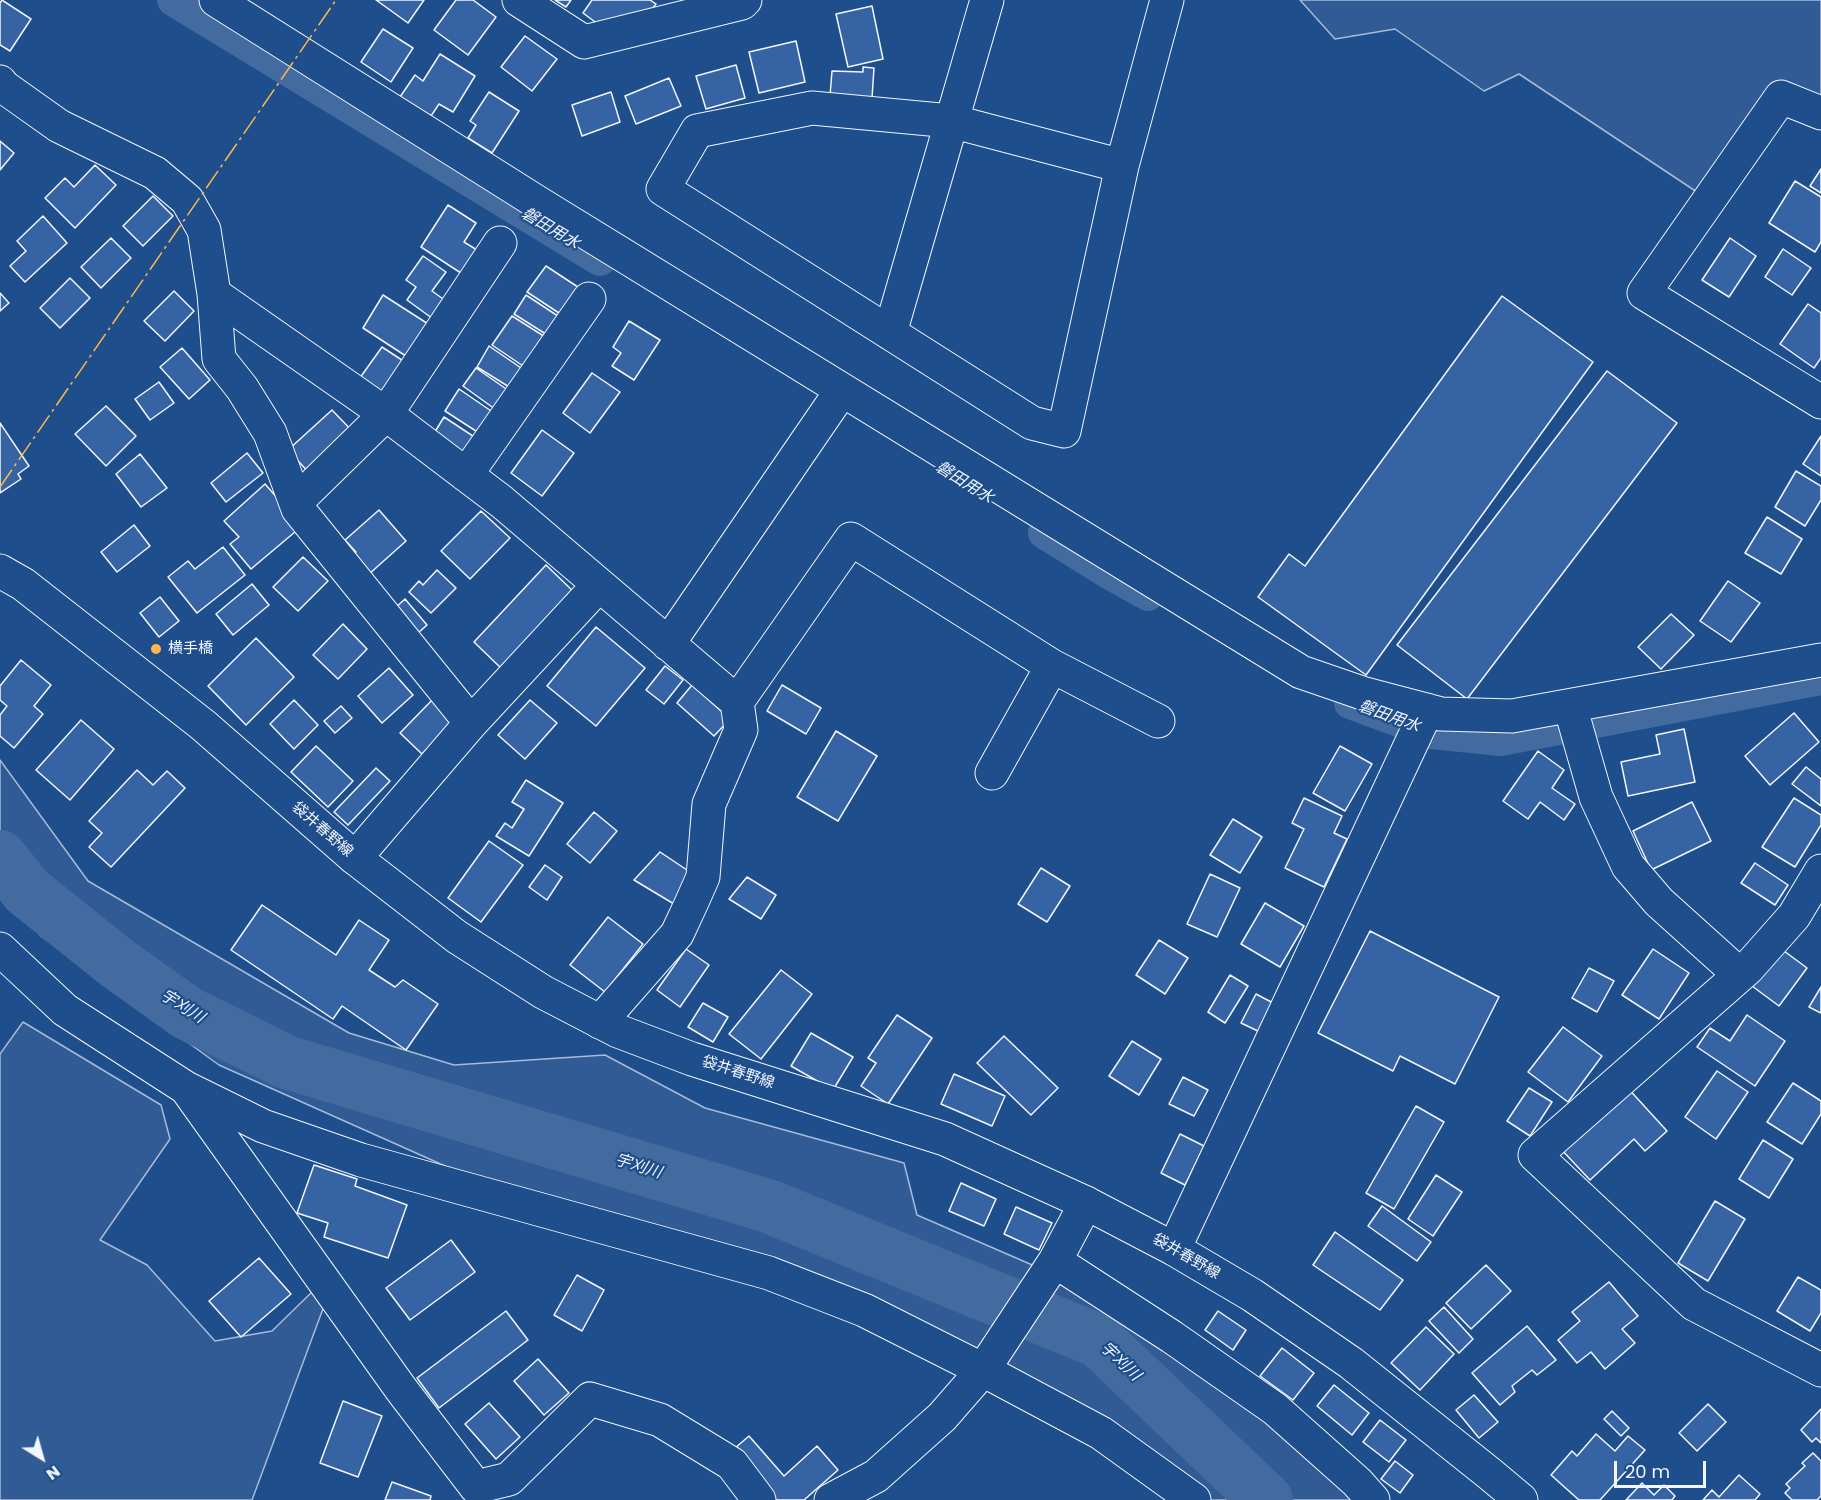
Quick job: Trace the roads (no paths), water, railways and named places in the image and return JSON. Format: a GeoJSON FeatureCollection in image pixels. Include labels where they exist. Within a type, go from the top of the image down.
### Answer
{"type":"FeatureCollection","features":[{"type":"Feature","properties":{"kind":"street"},"geometry":{"type":"LineString","coordinates":[[216,0],[540,204],[1301,672],[1365,694],[1441,714],[1512,716],[1821,660]]}},
{"type":"Feature","properties":{"kind":"street"},"geometry":{"type":"LineString","coordinates":[[519,0],[584,42],[742,3],[745,0]]}},
{"type":"Feature","properties":{"kind":"street"},"geometry":{"type":"LineString","coordinates":[[890,333],[987,0]]}},
{"type":"Feature","properties":{"kind":"street"},"geometry":{"type":"LineString","coordinates":[[1122,166],[951,121],[812,108],[698,131],[663,189],[1032,423],[1064,431],[1122,166],[1167,0]]}},
{"type":"Feature","properties":{"kind":"street"},"geometry":{"type":"LineString","coordinates":[[0,82],[59,126],[155,173],[187,200],[204,230],[214,294],[219,359],[242,388],[270,433],[298,509],[471,723]]}},
{"type":"Feature","properties":{"kind":"street"},"geometry":{"type":"LineString","coordinates":[[1821,113],[1781,97],[1644,293],[1821,402]]}},
{"type":"Feature","properties":{"kind":"street"},"geometry":{"type":"LineString","coordinates":[[296,502],[386,414],[500,243]]}},
{"type":"Feature","properties":{"kind":"street"},"geometry":{"type":"LineString","coordinates":[[214,294],[386,414],[502,502],[737,702],[741,730],[709,804],[703,877],[677,934],[600,1022]]}},
{"type":"Feature","properties":{"kind":"street"},"geometry":{"type":"LineString","coordinates":[[466,475],[589,299]]}},
{"type":"Feature","properties":{"kind":"street"},"geometry":{"type":"LineString","coordinates":[[668,644],[842,390]]}},
{"type":"Feature","properties":{"kind":"street"},"geometry":{"type":"LineString","coordinates":[[737,702],[851,538],[1052,666],[1158,721]]}},
{"type":"Feature","properties":{"kind":"street","name":"袋井春野線"},"geometry":{"type":"LineString","coordinates":[[0,571],[23,584],[203,725],[355,858],[458,937],[543,992],[618,1031],[692,1059],[945,1139],[1086,1203],[1174,1249],[1252,1295],[1351,1363],[1521,1500]]}},
{"type":"Feature","properties":{"kind":"street"},"geometry":{"type":"LineString","coordinates":[[355,858],[471,723],[599,585]]}},
{"type":"Feature","properties":{"kind":"street"},"geometry":{"type":"LineString","coordinates":[[992,773],[1052,666]]}},
{"type":"Feature","properties":{"kind":"street"},"geometry":{"type":"LineString","coordinates":[[1570,706],[1596,796],[1628,866],[1659,902],[1740,975]]}},
{"type":"Feature","properties":{"kind":"street"},"geometry":{"type":"LineString","coordinates":[[1174,1249],[1427,710]]}},
{"type":"Feature","properties":{"kind":"street"},"geometry":{"type":"LineString","coordinates":[[1821,871],[1811,912],[1535,1155],[1694,1304],[1821,1370]]}},
{"type":"Feature","properties":{"kind":"street"},"geometry":{"type":"LineString","coordinates":[[0,949],[65,1010],[186,1088],[263,1126],[361,1160],[769,1273],[864,1311],[987,1366],[1101,1433],[1194,1500]]}},
{"type":"Feature","properties":{"kind":"street"},"geometry":{"type":"LineString","coordinates":[[186,1088],[401,1389],[476,1487],[509,1479],[590,1399],[660,1420],[732,1464],[759,1500]]}},
{"type":"Feature","properties":{"kind":"street"},"geometry":{"type":"LineString","coordinates":[[831,1500],[876,1476],[942,1417],[987,1366],[1055,1261],[1086,1203]]}},
{"type":"Feature","properties":{"kind":"street"},"geometry":{"type":"LineString","coordinates":[[1055,1261],[1172,1337],[1275,1408],[1357,1482],[1373,1500]]}},
{"type":"Feature","properties":{"kind":"waterway","name":"磐田用水"},"geometry":{"type":"LineString","coordinates":[[173,0],[600,260]]}},
{"type":"Feature","properties":{"kind":"waterway","name":"磐田用水"},"geometry":{"type":"LineString","coordinates":[[1044,533],[1148,595]]}},
{"type":"Feature","properties":{"kind":"waterway","name":"磐田用水"},"geometry":{"type":"LineString","coordinates":[[1350,703],[1431,733],[1501,740],[1821,679]]}},
{"type":"Feature","properties":{"kind":"waterway","name":"宇刈川"},"geometry":{"type":"LineString","coordinates":[[0,857],[27,891],[117,963],[187,1013],[286,1062],[768,1206],[1099,1341],[1266,1500]]}},
{"type":"Feature","properties":{"kind":"place","name":"横手橋"},"geometry":{"type":"Point","coordinates":[156,649]}}]}
